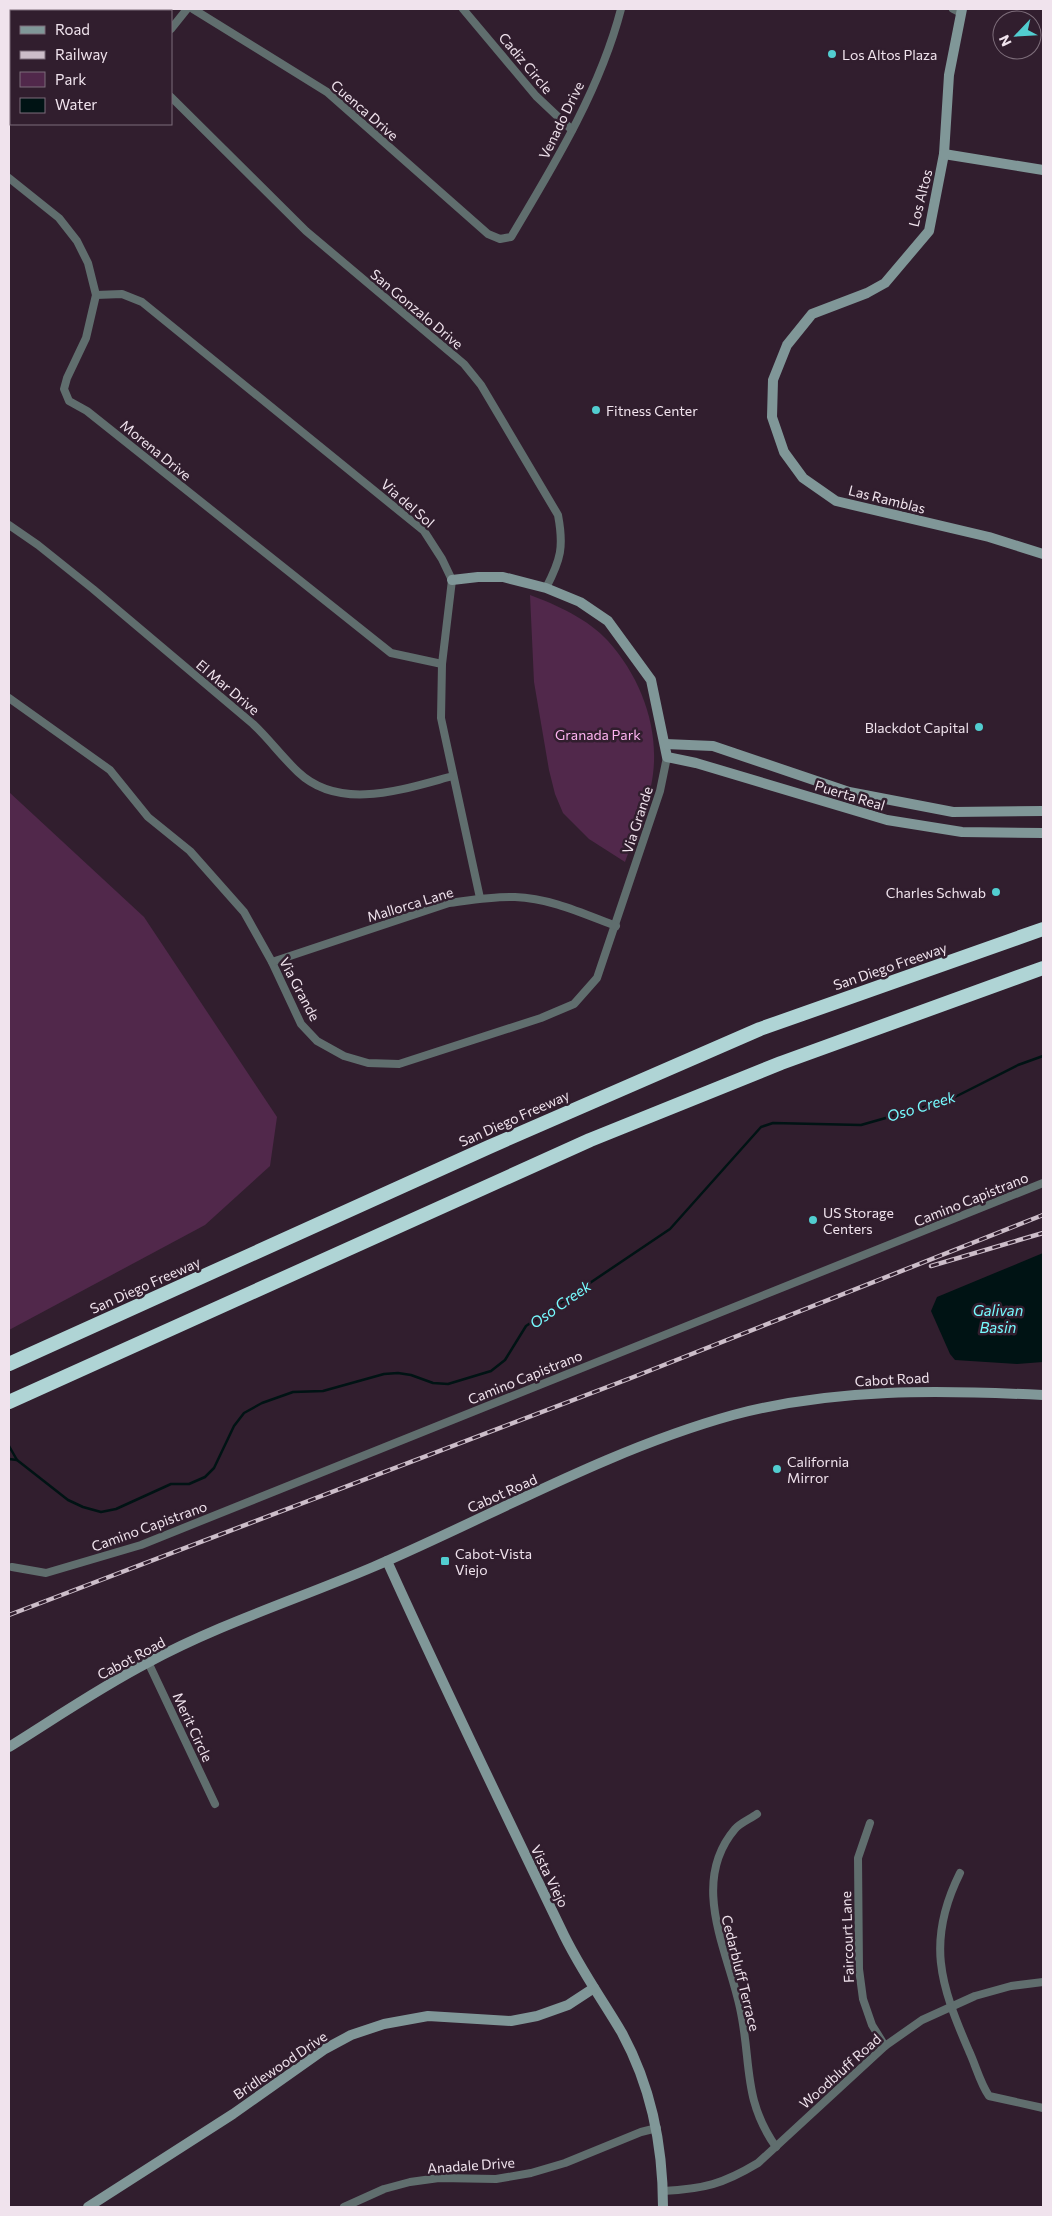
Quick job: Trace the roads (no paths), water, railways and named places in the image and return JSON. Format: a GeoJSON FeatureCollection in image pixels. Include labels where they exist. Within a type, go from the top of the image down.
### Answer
{"type":"FeatureCollection","features":[{"type":"Feature","properties":{"kind":"highway","name":"San Diego Freeway"},"geometry":{"type":"LineString","coordinates":[[9,1364],[489,1147],[760,1028],[1043,929]]}},
{"type":"Feature","properties":{"kind":"highway"},"geometry":{"type":"LineString","coordinates":[[9,1402],[590,1140],[781,1063],[1043,968]]}},
{"type":"Feature","properties":{"kind":"street"},"geometry":{"type":"LineString","coordinates":[[172,28],[187,9]]}},
{"type":"Feature","properties":{"kind":"street","name":"Cuenca Drive"},"geometry":{"type":"LineString","coordinates":[[194,9],[327,92],[488,234],[500,239],[511,237]]}},
{"type":"Feature","properties":{"kind":"street","name":"Cadiz Circle"},"geometry":{"type":"LineString","coordinates":[[463,9],[536,96],[572,130]]}},
{"type":"Feature","properties":{"kind":"street","name":"Venado Drive"},"geometry":{"type":"LineString","coordinates":[[511,237],[572,130],[614,38],[621,9]]}},
{"type":"Feature","properties":{"kind":"street","name":"Los Altos"},"geometry":{"type":"LineString","coordinates":[[773,380],[787,345],[812,314],[867,294],[885,283],[929,231],[944,154],[949,75],[958,10]]}},
{"type":"Feature","properties":{"kind":"street","name":"San Gonzalo Drive"},"geometry":{"type":"LineString","coordinates":[[172,98],[306,231],[464,364],[481,385],[558,515],[562,540],[560,561],[546,588]]}},
{"type":"Feature","properties":{"kind":"street"},"geometry":{"type":"LineString","coordinates":[[944,154],[1043,170]]}},
{"type":"Feature","properties":{"kind":"street","name":"Morena Drive"},"geometry":{"type":"LineString","coordinates":[[9,178],[59,218],[78,241],[88,263],[96,295],[86,338],[66,378],[64,389],[69,401],[95,418],[391,653],[442,664]]}},
{"type":"Feature","properties":{"kind":"street","name":"Via del Sol"},"geometry":{"type":"LineString","coordinates":[[96,295],[122,294],[142,302],[424,530],[442,559],[452,580]]}},
{"type":"Feature","properties":{"kind":"street","name":"Las Ramblas"},"geometry":{"type":"LineString","coordinates":[[773,380],[772,417],[784,452],[803,478],[836,501],[989,537],[1043,554]]}},
{"type":"Feature","properties":{"kind":"street","name":"El Mar Drive"},"geometry":{"type":"LineString","coordinates":[[9,525],[38,545],[101,595],[253,724],[276,746],[298,773],[323,788],[348,794],[371,795],[453,776]]}},
{"type":"Feature","properties":{"kind":"street"},"geometry":{"type":"LineString","coordinates":[[480,898],[441,718],[442,664],[452,580],[478,576],[503,577],[546,588],[580,602],[608,621],[651,680],[668,757]]}},
{"type":"Feature","properties":{"kind":"street","name":"Via Grande"},"geometry":{"type":"LineString","coordinates":[[9,698],[110,770],[148,817],[190,851],[244,912],[272,962],[301,1024],[317,1041],[344,1056],[368,1063],[399,1064],[541,1018],[574,1004],[597,978],[660,791],[668,757]]}},
{"type":"Feature","properties":{"kind":"street","name":"Puerta Real"},"geometry":{"type":"LineString","coordinates":[[665,744],[713,746],[849,792],[953,812],[1043,811]]}},
{"type":"Feature","properties":{"kind":"street","name":"Puerta Real"},"geometry":{"type":"LineString","coordinates":[[668,757],[696,763],[887,820],[962,832],[1043,833]]}},
{"type":"Feature","properties":{"kind":"street","name":"Mallorca Lane"},"geometry":{"type":"LineString","coordinates":[[272,962],[449,903],[480,898],[516,897],[553,903],[616,926]]}},
{"type":"Feature","properties":{"kind":"street","name":"Camino Capistrano"},"geometry":{"type":"LineString","coordinates":[[12,1567],[46,1573],[141,1544],[1043,1183]]}},
{"type":"Feature","properties":{"kind":"street","name":"Cabot Road"},"geometry":{"type":"LineString","coordinates":[[9,1747],[148,1662],[214,1631],[387,1561],[668,1435],[734,1415],[817,1398],[874,1392],[912,1391],[1043,1394]]}},
{"type":"Feature","properties":{"kind":"street","name":"Vista Viejo"},"geometry":{"type":"LineString","coordinates":[[387,1561],[558,1924],[634,2057],[642,2076],[657,2128],[662,2160],[663,2207]]}},
{"type":"Feature","properties":{"kind":"street","name":"Merit Circle"},"geometry":{"type":"LineString","coordinates":[[148,1662],[215,1804]]}},
{"type":"Feature","properties":{"kind":"street","name":"Cedarbluff Terrace"},"geometry":{"type":"LineString","coordinates":[[757,1814],[736,1828],[723,1847],[717,1865],[713,1908],[716,1929],[740,2008],[750,2093],[760,2122],[776,2147]]}},
{"type":"Feature","properties":{"kind":"street","name":"Faircourt Lane"},"geometry":{"type":"LineString","coordinates":[[870,1823],[858,1858],[859,1969],[863,2000],[872,2025],[885,2046]]}},
{"type":"Feature","properties":{"kind":"street"},"geometry":{"type":"LineString","coordinates":[[960,1873],[948,1897],[940,1929],[940,1955],[950,2006],[989,2096],[1043,2108]]}},
{"type":"Feature","properties":{"kind":"street","name":"Woodbluff Road"},"geometry":{"type":"LineString","coordinates":[[663,2191],[713,2185],[735,2176],[758,2163],[885,2046],[922,2020],[950,2006],[1011,1986],[1043,1982]]}},
{"type":"Feature","properties":{"kind":"street","name":"Bridlewood Drive"},"geometry":{"type":"LineString","coordinates":[[88,2207],[234,2114],[325,2049],[351,2035],[384,2024],[428,2016],[511,2021],[537,2016],[568,2005],[594,1988]]}},
{"type":"Feature","properties":{"kind":"street","name":"Anadale Drive"},"geometry":{"type":"LineString","coordinates":[[344,2207],[384,2189],[410,2182],[439,2178],[496,2179],[531,2173],[565,2164],[641,2132],[657,2128]]}},
{"type":"Feature","properties":{"kind":"water","name":"Galivan Basin"},"geometry":{"type":"Polygon","coordinates":[[[1043,1253],[1043,1362],[1017,1364],[955,1360],[950,1354],[931,1311],[937,1297],[1043,1253]]]}},
{"type":"Feature","properties":{"kind":"waterway","name":"Oso Creek"},"geometry":{"type":"LineString","coordinates":[[9,1446],[17,1460],[68,1500],[101,1512],[116,1509],[171,1484],[189,1484],[205,1477],[214,1468],[234,1426],[244,1413],[262,1403],[293,1392],[323,1391],[384,1374],[398,1373],[411,1375],[433,1383],[448,1384],[491,1371],[505,1360],[526,1326],[670,1229],[761,1127],[773,1123],[861,1125],[949,1100],[1018,1065],[1043,1056]]}},
{"type":"Feature","properties":{"kind":"waterway","name":"Oso Creek"},"geometry":{"type":"LineString","coordinates":[[9,1459],[17,1460]]}},
{"type":"Feature","properties":{"kind":"railway"},"geometry":{"type":"LineString","coordinates":[[9,1615],[631,1378],[1043,1215]]}},
{"type":"Feature","properties":{"kind":"railway"},"geometry":{"type":"LineString","coordinates":[[931,1266],[1043,1233]]}},
{"type":"Feature","properties":{"kind":"place","name":"Los Altos Plaza"},"geometry":{"type":"Point","coordinates":[832,54]}},
{"type":"Feature","properties":{"kind":"place","name":"Fitness Center"},"geometry":{"type":"Point","coordinates":[596,410]}},
{"type":"Feature","properties":{"kind":"place","name":"Blackdot Capital"},"geometry":{"type":"Point","coordinates":[979,727]}},
{"type":"Feature","properties":{"kind":"place","name":"Charles Schwab"},"geometry":{"type":"Point","coordinates":[996,892]}},
{"type":"Feature","properties":{"kind":"place","name":"US Storage Centers"},"geometry":{"type":"Point","coordinates":[813,1220]}},
{"type":"Feature","properties":{"kind":"place","name":"California Mirror"},"geometry":{"type":"Point","coordinates":[777,1469]}},
{"type":"Feature","properties":{"kind":"place","name":"Cabot-Vista Viejo"},"geometry":{"type":"Point","coordinates":[445,1561]}},
{"type":"Feature","properties":{"kind":"park label","name":"Granada Park"},"geometry":{"type":"Point","coordinates":[598,734]}}]}
